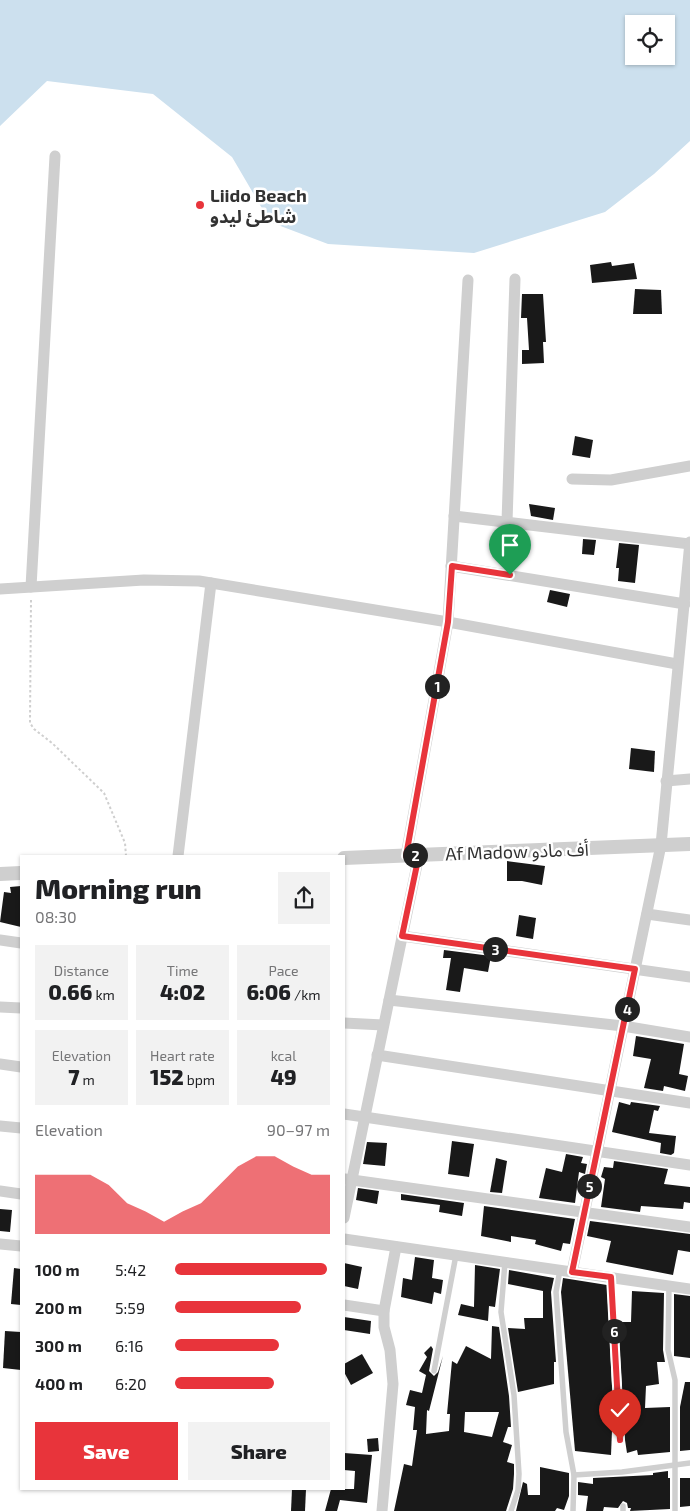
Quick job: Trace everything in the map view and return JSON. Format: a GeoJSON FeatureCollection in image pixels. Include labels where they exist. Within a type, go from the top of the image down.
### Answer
{"type":"FeatureCollection","features":[{"type":"Feature","properties":{"kind":"street"},"geometry":{"type":"LineString","coordinates":[[30,587],[55,156]]}},
{"type":"Feature","properties":{"kind":"street"},"geometry":{"type":"LineString","coordinates":[[507,522],[515,279]]}},
{"type":"Feature","properties":{"kind":"street"},"geometry":{"type":"LineString","coordinates":[[345,1208],[348,1180],[378,1055],[402,936],[412,855],[448,622],[468,280]]}},
{"type":"Feature","properties":{"kind":"street"},"geometry":{"type":"LineString","coordinates":[[572,479],[611,480],[690,466]]}},
{"type":"Feature","properties":{"kind":"street"},"geometry":{"type":"LineString","coordinates":[[454,516],[690,543],[661,845],[584,1211],[566,1271]]}},
{"type":"Feature","properties":{"kind":"street"},"geometry":{"type":"LineString","coordinates":[[452,566],[685,604]]}},
{"type":"Feature","properties":{"kind":"street"},"geometry":{"type":"LineString","coordinates":[[0,589],[144,580],[211,583],[448,622],[677,664]]}},
{"type":"Feature","properties":{"kind":"street"},"geometry":{"type":"LineString","coordinates":[[178,855],[211,583]]}},
{"type":"Feature","properties":{"kind":"street"},"geometry":{"type":"LineString","coordinates":[[666,782],[690,779]]}},
{"type":"Feature","properties":{"kind":"street","name":"Af Madow أف مادو"},"geometry":{"type":"LineString","coordinates":[[345,858],[690,844]]}},
{"type":"Feature","properties":{"kind":"street"},"geometry":{"type":"LineString","coordinates":[[0,874],[20,873]]}},
{"type":"Feature","properties":{"kind":"street"},"geometry":{"type":"LineString","coordinates":[[647,914],[690,920]]}},
{"type":"Feature","properties":{"kind":"street"},"geometry":{"type":"LineString","coordinates":[[402,936],[690,978]]}},
{"type":"Feature","properties":{"kind":"street"},"geometry":{"type":"LineString","coordinates":[[0,940],[20,943]]}},
{"type":"Feature","properties":{"kind":"street"},"geometry":{"type":"LineString","coordinates":[[389,1000],[623,1026],[690,1037]]}},
{"type":"Feature","properties":{"kind":"street"},"geometry":{"type":"LineString","coordinates":[[0,1007],[20,1008]]}},
{"type":"Feature","properties":{"kind":"street"},"geometry":{"type":"LineString","coordinates":[[345,1023],[384,1025]]}},
{"type":"Feature","properties":{"kind":"street"},"geometry":{"type":"LineString","coordinates":[[378,1055],[690,1103]]}},
{"type":"Feature","properties":{"kind":"street"},"geometry":{"type":"LineString","coordinates":[[0,1064],[20,1067]]}},
{"type":"Feature","properties":{"kind":"street"},"geometry":{"type":"LineString","coordinates":[[345,1114],[690,1165]]}},
{"type":"Feature","properties":{"kind":"street"},"geometry":{"type":"LineString","coordinates":[[0,1126],[20,1128]]}},
{"type":"Feature","properties":{"kind":"street"},"geometry":{"type":"LineString","coordinates":[[348,1180],[690,1227]]}},
{"type":"Feature","properties":{"kind":"street"},"geometry":{"type":"LineString","coordinates":[[0,1191],[20,1194]]}},
{"type":"Feature","properties":{"kind":"street"},"geometry":{"type":"LineString","coordinates":[[345,1239],[690,1289]]}},
{"type":"Feature","properties":{"kind":"street"},"geometry":{"type":"LineString","coordinates":[[0,1244],[20,1246]]}},
{"type":"Feature","properties":{"kind":"street"},"geometry":{"type":"LineString","coordinates":[[382,1511],[393,1384],[390,1350],[384,1327],[384,1311],[396,1247]]}},
{"type":"Feature","properties":{"kind":"street"},"geometry":{"type":"LineString","coordinates":[[345,1305],[384,1311]]}},
{"type":"Feature","properties":{"kind":"lane"},"geometry":{"type":"LineString","coordinates":[[434,1371],[456,1255]]}},
{"type":"Feature","properties":{"kind":"lane"},"geometry":{"type":"LineString","coordinates":[[505,1262],[501,1312],[514,1395],[519,1448],[518,1490],[511,1511]]}},
{"type":"Feature","properties":{"kind":"lane"},"geometry":{"type":"LineString","coordinates":[[566,1271],[556,1292],[566,1432],[574,1475],[573,1511]]}},
{"type":"Feature","properties":{"kind":"lane"},"geometry":{"type":"LineString","coordinates":[[611,1277],[620,1440]]}},
{"type":"Feature","properties":{"kind":"lane"},"geometry":{"type":"LineString","coordinates":[[669,1286],[668,1350],[675,1380],[675,1511]]}},
{"type":"Feature","properties":{"kind":"lane"},"geometry":{"type":"LineString","coordinates":[[574,1475],[622,1472],[690,1463]]}},
{"type":"Feature","properties":{"kind":"path"},"geometry":{"type":"LineString","coordinates":[[30,587],[30,722],[34,730],[52,743],[104,793],[125,843],[126,855]]}},
{"type":"Feature","properties":{"kind":"water"},"geometry":{"type":"Polygon","coordinates":[[[0,0],[690,0],[690,141],[654,174],[605,212],[474,253],[328,244],[270,222],[232,157],[153,94],[47,81],[0,126],[0,0]]]}},
{"type":"Feature","properties":{"kind":"building"},"geometry":{"type":"Polygon","coordinates":[[[611,262],[612,266],[634,263],[637,279],[592,283],[590,265],[611,262]]]}},
{"type":"Feature","properties":{"kind":"building"},"geometry":{"type":"Polygon","coordinates":[[[635,289],[661,290],[662,314],[633,314],[635,289]]]}},
{"type":"Feature","properties":{"kind":"building"},"geometry":{"type":"Polygon","coordinates":[[[522,294],[543,294],[546,342],[543,342],[544,363],[522,364],[522,350],[529,350],[527,318],[521,318],[522,294]]]}},
{"type":"Feature","properties":{"kind":"building"},"geometry":{"type":"Polygon","coordinates":[[[575,436],[593,440],[590,458],[572,455],[575,436]]]}},
{"type":"Feature","properties":{"kind":"building"},"geometry":{"type":"Polygon","coordinates":[[[529,504],[555,508],[553,520],[531,516],[529,504]]]}},
{"type":"Feature","properties":{"kind":"building"},"geometry":{"type":"Polygon","coordinates":[[[583,539],[596,540],[594,555],[582,554],[583,539]]]}},
{"type":"Feature","properties":{"kind":"building"},"geometry":{"type":"Polygon","coordinates":[[[619,543],[639,545],[635,583],[618,581],[619,568],[616,568],[619,543]]]}},
{"type":"Feature","properties":{"kind":"building"},"geometry":{"type":"Polygon","coordinates":[[[550,590],[570,594],[567,607],[547,602],[550,590]]]}},
{"type":"Feature","properties":{"kind":"building"},"geometry":{"type":"Polygon","coordinates":[[[631,748],[655,751],[654,772],[629,769],[631,748]]]}},
{"type":"Feature","properties":{"kind":"building"},"geometry":{"type":"Polygon","coordinates":[[[507,861],[545,866],[542,885],[522,881],[507,881],[507,861]]]}},
{"type":"Feature","properties":{"kind":"building"},"geometry":{"type":"Polygon","coordinates":[[[20,886],[20,927],[0,922],[4,892],[11,893],[10,887],[20,886]]]}},
{"type":"Feature","properties":{"kind":"building"},"geometry":{"type":"Polygon","coordinates":[[[519,915],[536,918],[533,939],[516,936],[519,915]]]}},
{"type":"Feature","properties":{"kind":"building"},"geometry":{"type":"Polygon","coordinates":[[[444,950],[491,956],[488,972],[464,968],[460,992],[446,990],[451,958],[443,958],[444,950]]]}},
{"type":"Feature","properties":{"kind":"building"},"geometry":{"type":"Polygon","coordinates":[[[636,1036],[684,1044],[679,1074],[688,1076],[685,1091],[664,1086],[663,1091],[644,1088],[651,1059],[633,1056],[636,1036]]]}},
{"type":"Feature","properties":{"kind":"building"},"geometry":{"type":"Polygon","coordinates":[[[619,1102],[630,1105],[631,1102],[660,1106],[658,1111],[654,1110],[649,1133],[676,1136],[674,1153],[671,1155],[660,1153],[661,1143],[612,1132],[619,1102]]]}},
{"type":"Feature","properties":{"kind":"building"},"geometry":{"type":"Polygon","coordinates":[[[452,1141],[474,1144],[469,1177],[448,1174],[452,1141]]]}},
{"type":"Feature","properties":{"kind":"building"},"geometry":{"type":"Polygon","coordinates":[[[367,1142],[387,1143],[385,1166],[363,1164],[367,1142]]]}},
{"type":"Feature","properties":{"kind":"building"},"geometry":{"type":"Polygon","coordinates":[[[566,1154],[583,1157],[581,1163],[587,1164],[585,1174],[579,1172],[575,1203],[539,1198],[546,1168],[562,1172],[566,1154]]]}},
{"type":"Feature","properties":{"kind":"building"},"geometry":{"type":"Polygon","coordinates":[[[496,1158],[507,1161],[502,1193],[490,1192],[496,1158]]]}},
{"type":"Feature","properties":{"kind":"building"},"geometry":{"type":"Polygon","coordinates":[[[614,1161],[668,1169],[664,1184],[690,1187],[690,1203],[684,1202],[683,1209],[641,1206],[640,1212],[601,1207],[605,1179],[601,1177],[604,1167],[613,1168],[614,1161]]]}},
{"type":"Feature","properties":{"kind":"building"},"geometry":{"type":"Polygon","coordinates":[[[358,1188],[379,1191],[377,1204],[356,1200],[358,1188]]]}},
{"type":"Feature","properties":{"kind":"building"},"geometry":{"type":"Polygon","coordinates":[[[401,1194],[464,1203],[462,1216],[439,1212],[440,1205],[401,1200],[401,1194]]]}},
{"type":"Feature","properties":{"kind":"building"},"geometry":{"type":"Polygon","coordinates":[[[484,1206],[575,1219],[570,1244],[563,1243],[561,1251],[535,1244],[536,1240],[511,1236],[511,1242],[481,1236],[484,1206]]]}},
{"type":"Feature","properties":{"kind":"building"},"geometry":{"type":"Polygon","coordinates":[[[0,1209],[12,1210],[10,1232],[0,1231],[0,1209]]]}},
{"type":"Feature","properties":{"kind":"building"},"geometry":{"type":"Polygon","coordinates":[[[590,1221],[690,1234],[690,1252],[678,1250],[673,1275],[606,1262],[611,1241],[587,1236],[590,1221]]]}},
{"type":"Feature","properties":{"kind":"building"},"geometry":{"type":"Polygon","coordinates":[[[415,1257],[434,1260],[432,1278],[443,1280],[441,1294],[434,1292],[432,1304],[401,1297],[403,1278],[412,1280],[415,1257]]]}},
{"type":"Feature","properties":{"kind":"building"},"geometry":{"type":"Polygon","coordinates":[[[345,1263],[362,1267],[358,1289],[345,1286],[345,1263]]]}},
{"type":"Feature","properties":{"kind":"building"},"geometry":{"type":"Polygon","coordinates":[[[475,1265],[500,1269],[495,1307],[489,1306],[488,1321],[458,1315],[461,1304],[474,1307],[475,1265]]]}},
{"type":"Feature","properties":{"kind":"building"},"geometry":{"type":"Polygon","coordinates":[[[14,1268],[20,1269],[20,1305],[11,1304],[14,1268]]]}},
{"type":"Feature","properties":{"kind":"building"},"geometry":{"type":"Polygon","coordinates":[[[509,1270],[554,1278],[551,1292],[556,1362],[554,1362],[554,1384],[518,1392],[508,1328],[525,1329],[524,1318],[543,1318],[543,1291],[508,1284],[509,1270]]]}},
{"type":"Feature","properties":{"kind":"building"},"geometry":{"type":"Polygon","coordinates":[[[563,1278],[607,1285],[613,1406],[611,1455],[575,1451],[561,1292],[563,1278]]]}},
{"type":"Feature","properties":{"kind":"building"},"geometry":{"type":"Polygon","coordinates":[[[632,1291],[664,1293],[663,1350],[665,1362],[657,1362],[659,1384],[646,1386],[645,1408],[670,1407],[670,1452],[638,1455],[637,1450],[627,1453],[618,1322],[631,1322],[632,1291]]]}},
{"type":"Feature","properties":{"kind":"building"},"geometry":{"type":"Polygon","coordinates":[[[674,1294],[690,1296],[690,1358],[674,1356],[674,1294]]]}},
{"type":"Feature","properties":{"kind":"building"},"geometry":{"type":"Polygon","coordinates":[[[345,1317],[371,1321],[370,1334],[345,1330],[345,1317]]]}},
{"type":"Feature","properties":{"kind":"building"},"geometry":{"type":"Polygon","coordinates":[[[492,1326],[499,1327],[509,1396],[511,1427],[508,1427],[503,1442],[512,1445],[507,1462],[514,1464],[514,1474],[513,1489],[506,1511],[394,1511],[404,1464],[412,1466],[417,1430],[413,1430],[415,1407],[406,1405],[410,1390],[422,1393],[426,1375],[419,1371],[427,1357],[424,1353],[431,1346],[433,1349],[429,1371],[434,1376],[438,1372],[443,1356],[429,1411],[427,1410],[426,1434],[449,1431],[450,1414],[447,1414],[452,1361],[457,1364],[466,1346],[491,1359],[492,1326]],[[465,1412],[464,1432],[492,1437],[499,1412],[465,1412]]]}},
{"type":"Feature","properties":{"kind":"building"},"geometry":{"type":"Polygon","coordinates":[[[5,1331],[20,1332],[20,1370],[3,1368],[5,1331]]]}},
{"type":"Feature","properties":{"kind":"building"},"geometry":{"type":"Polygon","coordinates":[[[362,1354],[373,1373],[351,1385],[345,1374],[345,1363],[362,1354]]]}},
{"type":"Feature","properties":{"kind":"building"},"geometry":{"type":"Polygon","coordinates":[[[685,1382],[690,1382],[690,1450],[680,1451],[680,1407],[685,1382]]]}},
{"type":"Feature","properties":{"kind":"building"},"geometry":{"type":"Polygon","coordinates":[[[378,1438],[379,1451],[368,1452],[367,1439],[378,1438]]]}},
{"type":"Feature","properties":{"kind":"building"},"geometry":{"type":"Polygon","coordinates":[[[345,1453],[372,1455],[367,1503],[340,1500],[337,1511],[325,1511],[331,1490],[354,1489],[355,1471],[345,1470],[345,1453]]]}},
{"type":"Feature","properties":{"kind":"building"},"geometry":{"type":"Polygon","coordinates":[[[540,1467],[569,1473],[569,1496],[564,1510],[557,1508],[555,1511],[516,1511],[523,1482],[527,1484],[528,1495],[540,1495],[540,1467]]]}},
{"type":"Feature","properties":{"kind":"building"},"geometry":{"type":"Polygon","coordinates":[[[668,1471],[668,1478],[670,1478],[670,1509],[630,1511],[631,1508],[628,1508],[627,1503],[623,1501],[618,1508],[604,1507],[603,1511],[586,1511],[588,1496],[578,1495],[578,1482],[593,1484],[593,1478],[653,1475],[653,1473],[668,1471]]]}},
{"type":"Feature","properties":{"kind":"building"},"geometry":{"type":"Polygon","coordinates":[[[680,1478],[690,1478],[690,1506],[680,1507],[680,1478]]]}},
{"type":"Feature","properties":{"kind":"building"},"geometry":{"type":"Polygon","coordinates":[[[292,1490],[306,1490],[305,1511],[291,1511],[292,1490]]]}},
{"type":"Feature","properties":{"kind":"place","name":"Liido Beach شاطئ ليدو"},"geometry":{"type":"Point","coordinates":[200,205]}},
{"type":"Feature","properties":{"kind":"route"},"geometry":{"type":"LineString","coordinates":[[510,575],[452,566],[448,622],[406,856],[419,855],[402,936],[635,969],[572,1272],[611,1277],[620,1440]]}}]}
